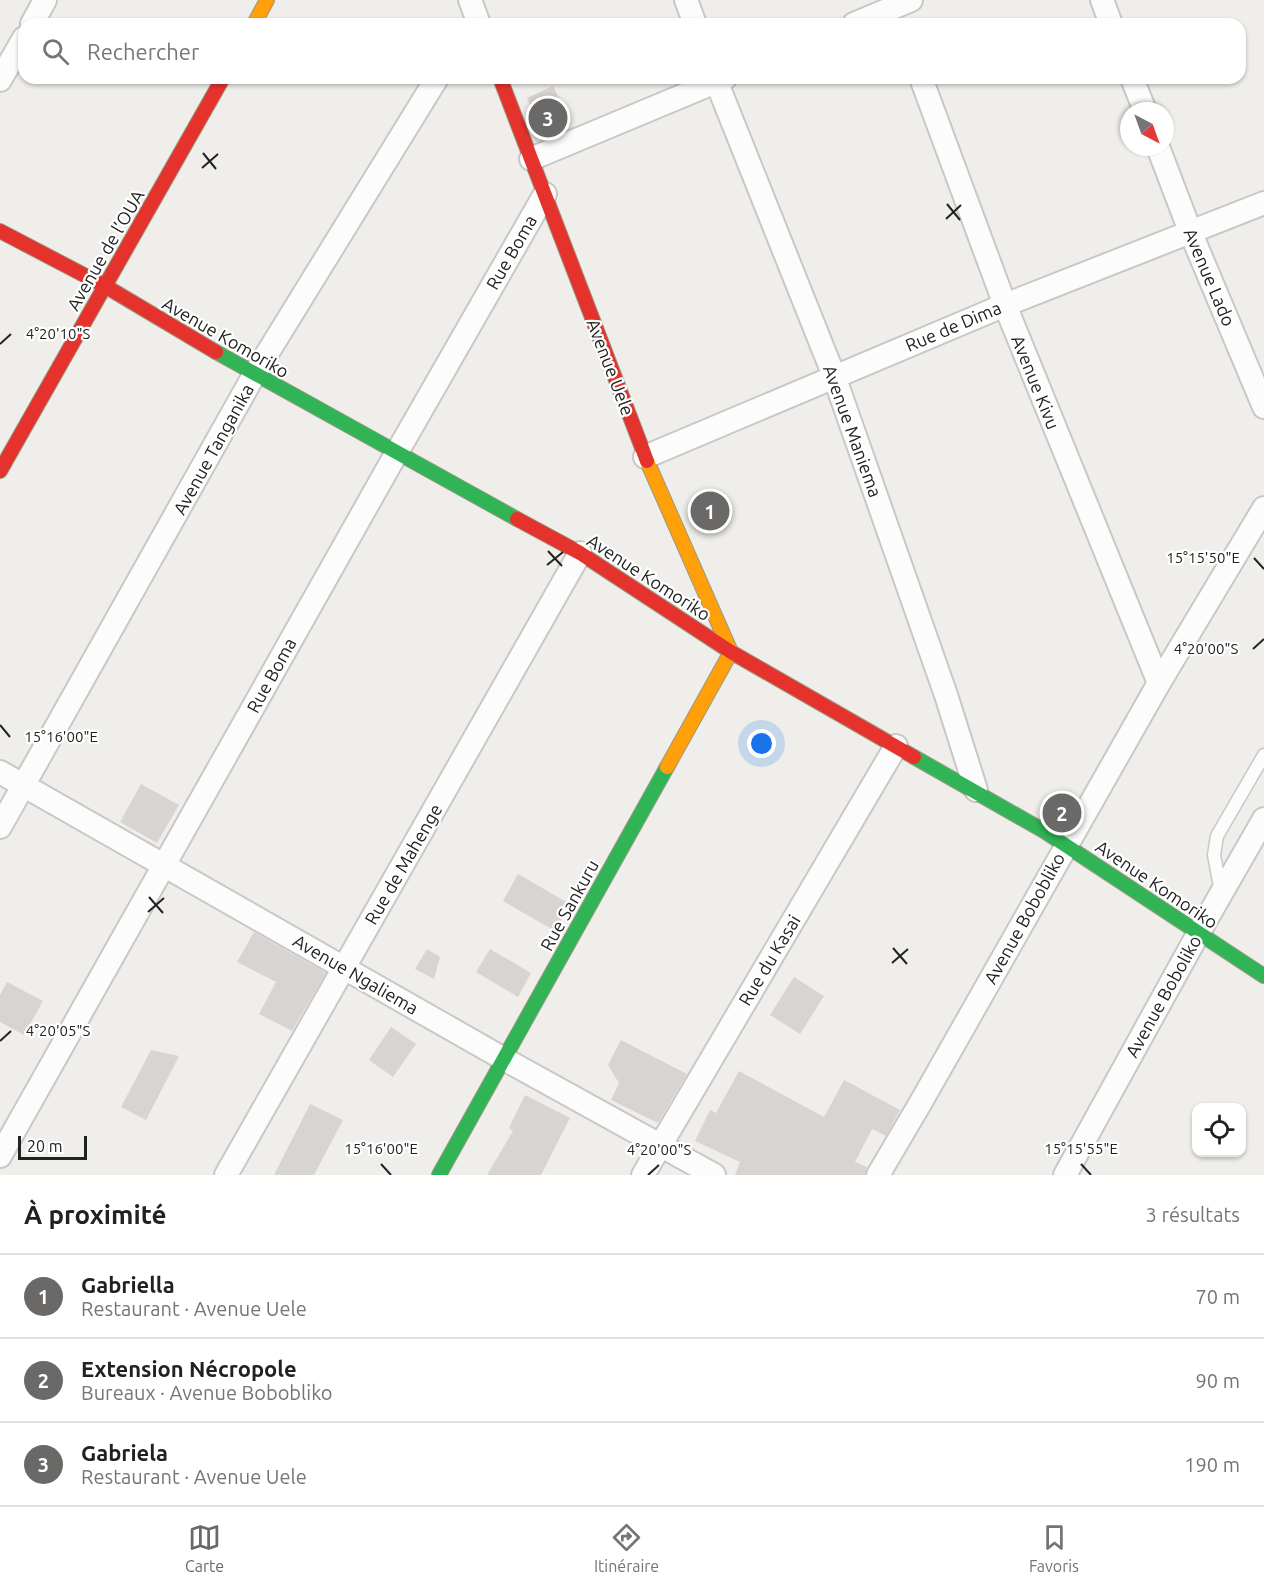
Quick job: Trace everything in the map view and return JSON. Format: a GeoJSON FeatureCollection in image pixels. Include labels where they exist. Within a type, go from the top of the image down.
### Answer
{"type":"FeatureCollection","features":[{"type":"Feature","properties":{"kind":"street"},"geometry":{"type":"LineString","coordinates":[[35,18],[45,0]]}},
{"type":"Feature","properties":{"kind":"street"},"geometry":{"type":"LineString","coordinates":[[257,18],[267,0]]}},
{"type":"Feature","properties":{"kind":"street"},"geometry":{"type":"LineString","coordinates":[[686,0],[693,18]]}},
{"type":"Feature","properties":{"kind":"street"},"geometry":{"type":"LineString","coordinates":[[1102,0],[1109,18]]}},
{"type":"Feature","properties":{"kind":"street"},"geometry":{"type":"LineString","coordinates":[[871,18],[899,8]]}},
{"type":"Feature","properties":{"kind":"street"},"geometry":{"type":"LineString","coordinates":[[0,80],[18,48]]}},
{"type":"Feature","properties":{"kind":"street","name":"Avenue de l’OUA"},"geometry":{"type":"LineString","coordinates":[[0,471],[220,84]]}},
{"type":"Feature","properties":{"kind":"street","name":"Avenue Tanganika"},"geometry":{"type":"LineString","coordinates":[[0,827],[254,375],[433,84]]}},
{"type":"Feature","properties":{"kind":"street","name":"Avenue Uele"},"geometry":{"type":"LineString","coordinates":[[502,84],[645,457],[731,652]]}},
{"type":"Feature","properties":{"kind":"street"},"geometry":{"type":"LineString","coordinates":[[531,159],[707,84]]}},
{"type":"Feature","properties":{"kind":"street","name":"Avenue Maniema"},"geometry":{"type":"LineString","coordinates":[[721,84],[834,376],[946,695],[976,790]]}},
{"type":"Feature","properties":{"kind":"street","name":"Avenue Kivu"},"geometry":{"type":"LineString","coordinates":[[923,84],[1005,305],[1159,683]]}},
{"type":"Feature","properties":{"kind":"street"},"geometry":{"type":"LineString","coordinates":[[1134,84],[1141,102]]}},
{"type":"Feature","properties":{"kind":"street","name":"Avenue Lado"},"geometry":{"type":"LineString","coordinates":[[1161,156],[1190,231],[1264,406]]}},
{"type":"Feature","properties":{"kind":"street","name":"Rue Boma"},"geometry":{"type":"LineString","coordinates":[[0,1156],[545,194]]}},
{"type":"Feature","properties":{"kind":"street","name":"Rue de Dima"},"geometry":{"type":"LineString","coordinates":[[645,457],[1005,305],[1264,203]]}},
{"type":"Feature","properties":{"kind":"street","name":"Avenue Komoriko"},"geometry":{"type":"LineString","coordinates":[[0,231],[105,286],[254,375],[580,553],[731,652],[976,790],[1066,844],[1264,976]]}},
{"type":"Feature","properties":{"kind":"street","name":"Avenue Bobobliko"},"geometry":{"type":"LineString","coordinates":[[878,1175],[1159,683],[1264,508]]}},
{"type":"Feature","properties":{"kind":"street","name":"Rue de Mahenge"},"geometry":{"type":"LineString","coordinates":[[226,1175],[580,553]]}},
{"type":"Feature","properties":{"kind":"street","name":"Rue Sankuru"},"geometry":{"type":"LineString","coordinates":[[439,1175],[731,652]]}},
{"type":"Feature","properties":{"kind":"street","name":"Rue du Kasai"},"geometry":{"type":"LineString","coordinates":[[644,1175],[660,1144],[896,746]]}},
{"type":"Feature","properties":{"kind":"street","name":"Avenue Ngaliema"},"geometry":{"type":"LineString","coordinates":[[0,772],[504,1059],[714,1175]]}},
{"type":"Feature","properties":{"kind":"street","name":"Avenue Boboliko"},"geometry":{"type":"LineString","coordinates":[[1065,1175],[1264,819]]}},
{"type":"Feature","properties":{"kind":"lane"},"geometry":{"type":"LineString","coordinates":[[1221,893],[1214,855],[1217,836],[1264,755]]}},
{"type":"Feature","properties":{"kind":"building"},"geometry":{"type":"Polygon","coordinates":[[[553,86],[563,106],[557,109],[565,126],[544,136],[527,98],[553,86]]]}},
{"type":"Feature","properties":{"kind":"building"},"geometry":{"type":"Polygon","coordinates":[[[141,784],[179,805],[157,843],[120,822],[141,784]]]}},
{"type":"Feature","properties":{"kind":"building"},"geometry":{"type":"Polygon","coordinates":[[[518,874],[570,904],[555,931],[503,901],[518,874]]]}},
{"type":"Feature","properties":{"kind":"building"},"geometry":{"type":"Polygon","coordinates":[[[254,932],[326,973],[292,1031],[259,1014],[276,982],[237,962],[254,932]]]}},
{"type":"Feature","properties":{"kind":"building"},"geometry":{"type":"Polygon","coordinates":[[[427,949],[440,957],[434,979],[415,969],[427,949]]]}},
{"type":"Feature","properties":{"kind":"building"},"geometry":{"type":"Polygon","coordinates":[[[490,949],[531,973],[518,997],[476,972],[490,949]]]}},
{"type":"Feature","properties":{"kind":"building"},"geometry":{"type":"Polygon","coordinates":[[[794,977],[824,996],[800,1034],[770,1015],[794,977]]]}},
{"type":"Feature","properties":{"kind":"building"},"geometry":{"type":"Polygon","coordinates":[[[7,982],[43,1001],[24,1035],[0,1022],[0,995],[7,982]]]}},
{"type":"Feature","properties":{"kind":"building"},"geometry":{"type":"Polygon","coordinates":[[[391,1027],[416,1044],[393,1077],[369,1060],[391,1027]]]}},
{"type":"Feature","properties":{"kind":"building"},"geometry":{"type":"Polygon","coordinates":[[[621,1040],[687,1074],[658,1123],[611,1100],[619,1083],[608,1065],[621,1040]]]}},
{"type":"Feature","properties":{"kind":"building"},"geometry":{"type":"Polygon","coordinates":[[[151,1050],[179,1056],[146,1120],[121,1107],[151,1050]]]}},
{"type":"Feature","properties":{"kind":"building"},"geometry":{"type":"Polygon","coordinates":[[[739,1071],[824,1117],[844,1080],[900,1110],[886,1136],[872,1129],[855,1162],[867,1167],[865,1175],[735,1175],[740,1162],[695,1141],[710,1110],[716,1113],[739,1071]]]}},
{"type":"Feature","properties":{"kind":"building"},"geometry":{"type":"Polygon","coordinates":[[[525,1095],[570,1118],[541,1175],[487,1175],[513,1131],[509,1128],[525,1095]]]}},
{"type":"Feature","properties":{"kind":"building"},"geometry":{"type":"Polygon","coordinates":[[[310,1104],[343,1120],[314,1175],[274,1175],[310,1104]]]}},
{"type":"Feature","properties":{"kind":"traffic: fast"},"geometry":{"type":"LineString","coordinates":[[216,352],[517,519]]}},
{"type":"Feature","properties":{"kind":"traffic: fast"},"geometry":{"type":"LineString","coordinates":[[914,757],[1044,831],[1264,976]]}},
{"type":"Feature","properties":{"kind":"traffic: fast"},"geometry":{"type":"LineString","coordinates":[[439,1175],[667,767]]}},
{"type":"Feature","properties":{"kind":"traffic: slow"},"geometry":{"type":"LineString","coordinates":[[257,18],[267,0]]}},
{"type":"Feature","properties":{"kind":"traffic: slow"},"geometry":{"type":"LineString","coordinates":[[647,461],[731,652],[667,767]]}},
{"type":"Feature","properties":{"kind":"traffic: jam"},"geometry":{"type":"LineString","coordinates":[[0,471],[220,84]]}},
{"type":"Feature","properties":{"kind":"traffic: jam"},"geometry":{"type":"LineString","coordinates":[[502,84],[647,461]]}},
{"type":"Feature","properties":{"kind":"traffic: jam"},"geometry":{"type":"LineString","coordinates":[[0,231],[105,286],[216,352]]}},
{"type":"Feature","properties":{"kind":"traffic: jam"},"geometry":{"type":"LineString","coordinates":[[517,519],[580,553],[731,652],[914,757]]}},
{"type":"Feature","properties":{"kind":"place","name":"Gabriela"},"geometry":{"type":"Point","coordinates":[548,118]}},
{"type":"Feature","properties":{"kind":"place","name":"Gabriella"},"geometry":{"type":"Point","coordinates":[710,511]}},
{"type":"Feature","properties":{"kind":"place","name":"Extension Nécropole"},"geometry":{"type":"Point","coordinates":[1062,813]}}]}
